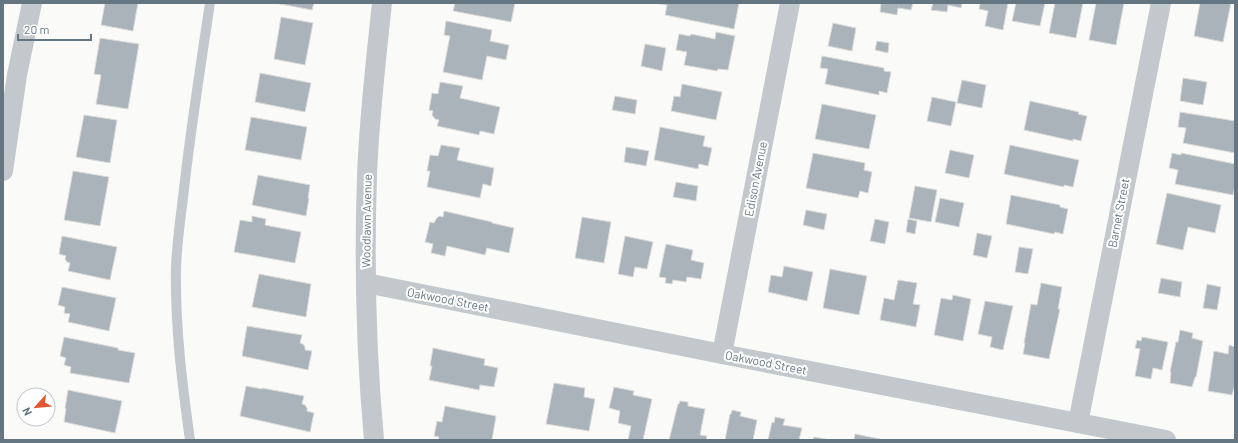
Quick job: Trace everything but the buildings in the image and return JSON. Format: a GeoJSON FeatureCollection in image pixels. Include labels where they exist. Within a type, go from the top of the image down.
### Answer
{"type":"FeatureCollection","features":[{"type":"Feature","properties":{"kind":"street"},"geometry":{"type":"LineString","coordinates":[[3,171],[17,75],[32,3]]}},
{"type":"Feature","properties":{"kind":"street","name":"Woodlawn Avenue"},"geometry":{"type":"LineString","coordinates":[[374,440],[370,392],[366,283],[367,175],[382,3]]}},
{"type":"Feature","properties":{"kind":"street","name":"Edison Avenue"},"geometry":{"type":"LineString","coordinates":[[722,354],[790,3]]}},
{"type":"Feature","properties":{"kind":"street","name":"Barnet Street"},"geometry":{"type":"LineString","coordinates":[[1078,423],[1161,3]]}},
{"type":"Feature","properties":{"kind":"street","name":"Oakwood Street"},"geometry":{"type":"LineString","coordinates":[[366,283],[1166,440]]}},
{"type":"Feature","properties":{"kind":"lane"},"geometry":{"type":"LineString","coordinates":[[190,440],[180,366],[177,328],[176,267],[179,227],[190,135],[210,3]]}}]}
